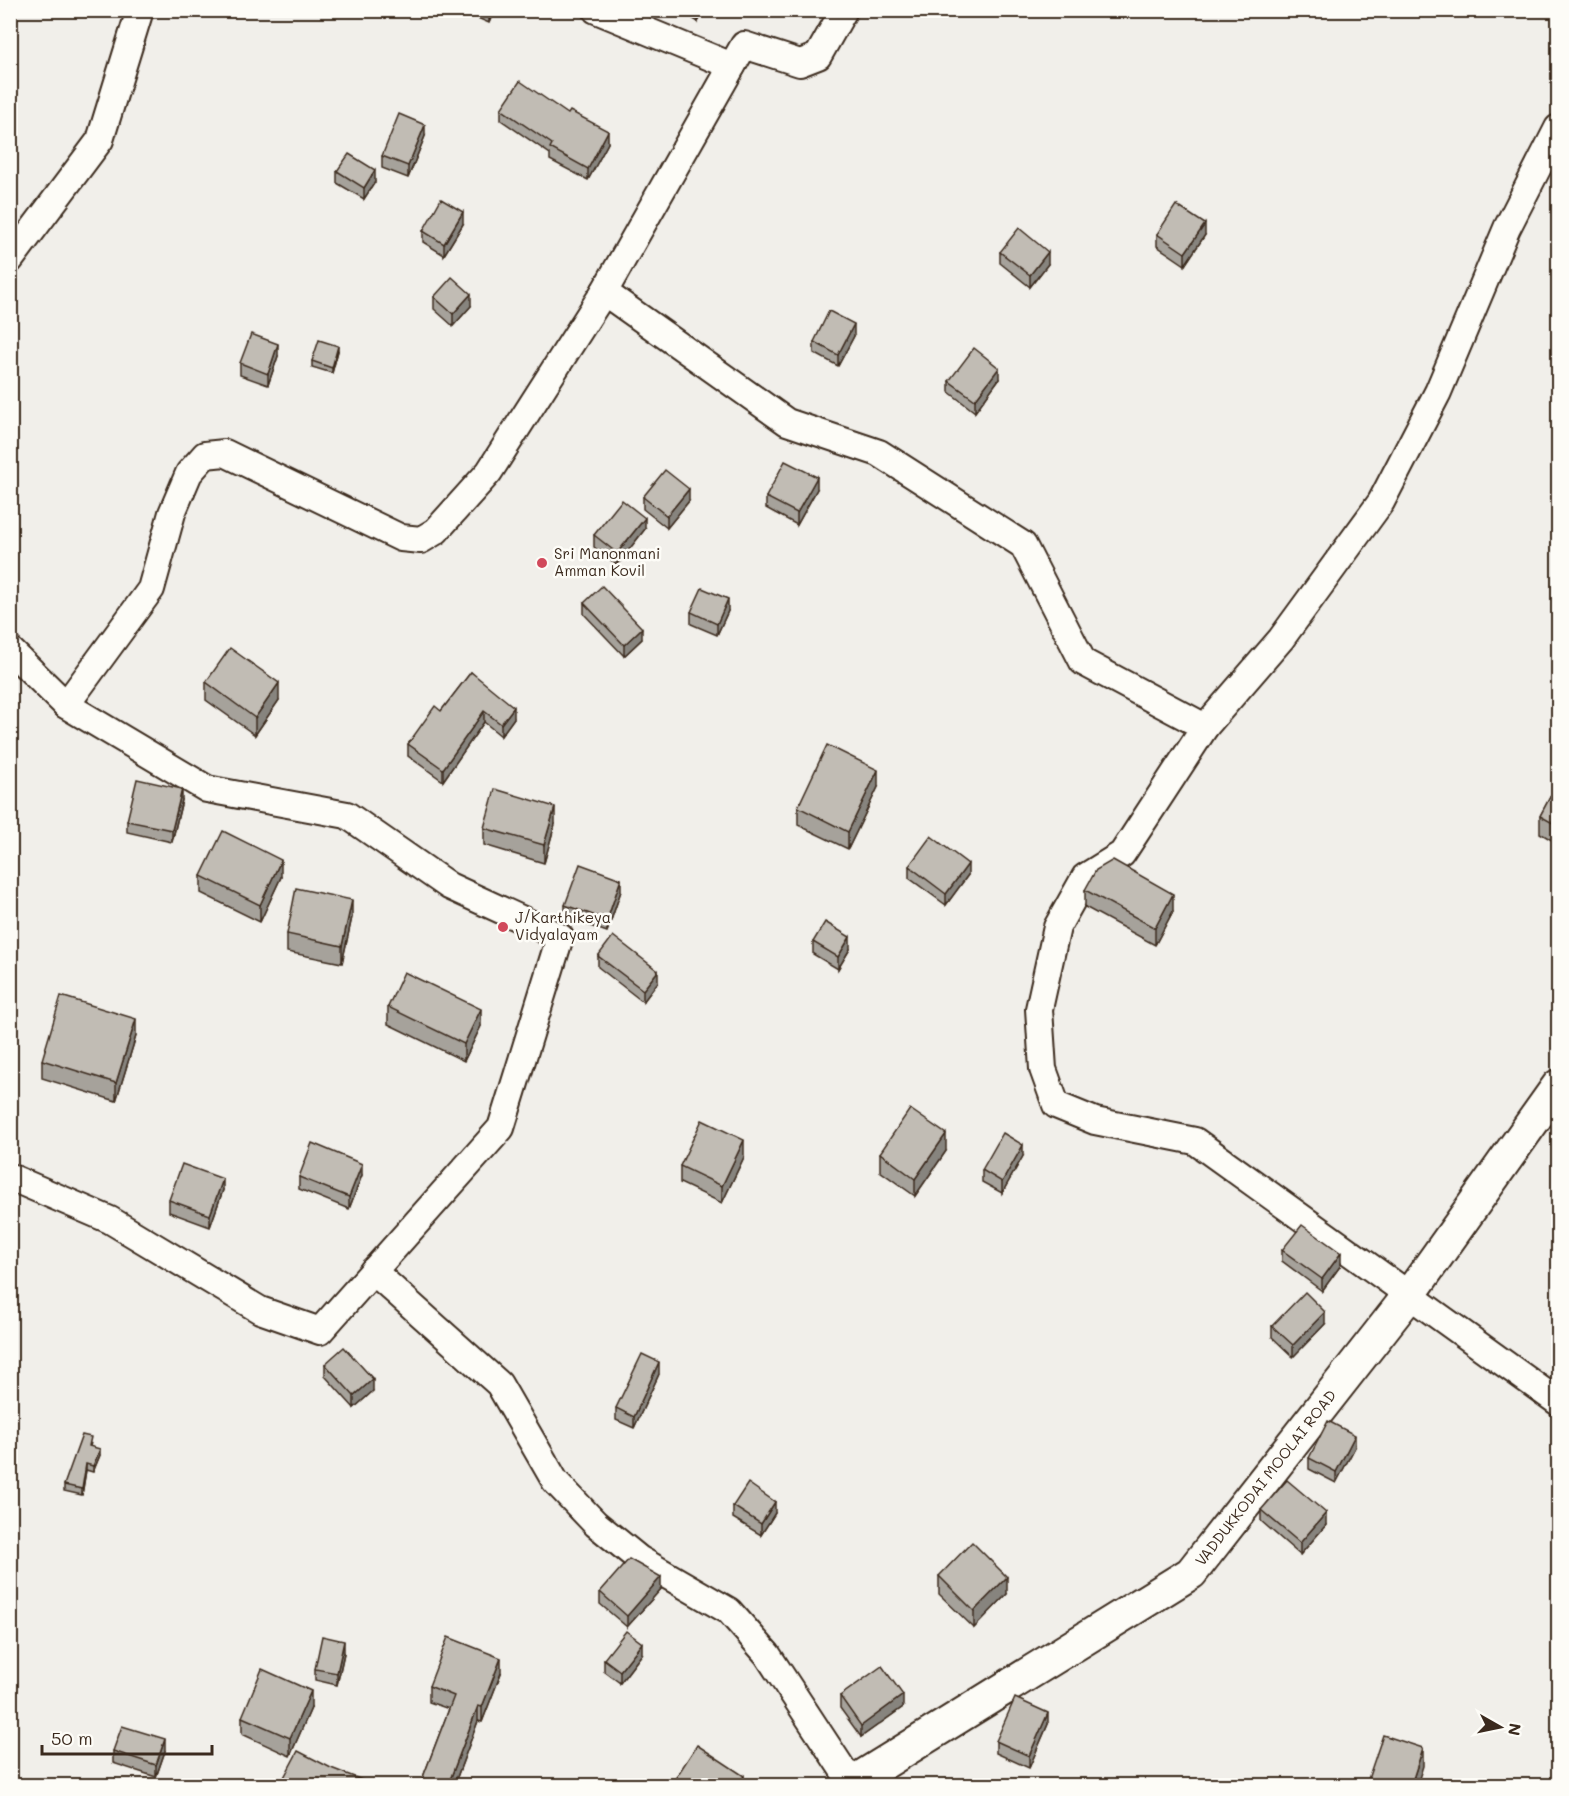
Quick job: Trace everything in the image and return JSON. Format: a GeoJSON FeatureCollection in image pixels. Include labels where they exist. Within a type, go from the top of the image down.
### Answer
{"type":"FeatureCollection","features":[{"type":"Feature","properties":{"kind":"street"},"geometry":{"type":"LineString","coordinates":[[10,260],[100,140],[140,10]]}},
{"type":"Feature","properties":{"kind":"street"},"geometry":{"type":"LineString","coordinates":[[596,10],[732,66]]}},
{"type":"Feature","properties":{"kind":"street"},"geometry":{"type":"LineString","coordinates":[[66,705],[151,590],[172,513],[189,473],[205,455],[225,453],[401,537],[420,540],[436,531],[489,472],[604,292],[744,45],[800,63],[818,56],[844,10]]}},
{"type":"Feature","properties":{"kind":"street"},"geometry":{"type":"LineString","coordinates":[[1558,128],[1507,228],[1438,392],[1381,502],[1281,639],[1205,727],[1122,854],[1085,877],[1057,927],[1039,1009],[1043,1070],[1056,1105],[1095,1121],[1195,1141],[1558,1402]]}},
{"type":"Feature","properties":{"kind":"street"},"geometry":{"type":"LineString","coordinates":[[604,292],[787,422],[879,453],[1023,545],[1083,662],[1205,727]]}},
{"type":"Feature","properties":{"kind":"street"},"geometry":{"type":"LineString","coordinates":[[10,650],[66,705],[207,789],[347,815],[449,886],[560,937],[501,1128],[320,1331],[260,1310],[110,1220],[10,1177]]}},
{"type":"Feature","properties":{"kind":"street","name":"VADDUKKODAI MOOLAI ROAD"},"geometry":{"type":"LineString","coordinates":[[851,1784],[1191,1573],[1410,1294],[1558,1086]]}},
{"type":"Feature","properties":{"kind":"street"},"geometry":{"type":"LineString","coordinates":[[373,1271],[498,1384],[555,1481],[596,1524],[639,1559],[729,1611],[767,1654],[851,1784]]}},
{"type":"Feature","properties":{"kind":"building"},"geometry":{"type":"Polygon","coordinates":[[[520,81],[568,114],[570,111],[608,131],[588,169],[550,148],[552,144],[501,109],[520,81]]]}},
{"type":"Feature","properties":{"kind":"building"},"geometry":{"type":"Polygon","coordinates":[[[399,114],[425,125],[408,166],[382,156],[399,114]]]}},
{"type":"Feature","properties":{"kind":"building"},"geometry":{"type":"Polygon","coordinates":[[[349,154],[375,170],[364,188],[337,171],[349,154]]]}},
{"type":"Feature","properties":{"kind":"building"},"geometry":{"type":"Polygon","coordinates":[[[441,199],[463,212],[444,244],[423,231],[441,199]]]}},
{"type":"Feature","properties":{"kind":"building"},"geometry":{"type":"Polygon","coordinates":[[[1176,205],[1205,224],[1185,253],[1157,234],[1176,205]]]}},
{"type":"Feature","properties":{"kind":"building"},"geometry":{"type":"Polygon","coordinates":[[[1019,228],[1048,252],[1030,275],[1000,252],[1019,228]]]}},
{"type":"Feature","properties":{"kind":"building"},"geometry":{"type":"Polygon","coordinates":[[[452,277],[471,294],[453,314],[434,297],[452,277]]]}},
{"type":"Feature","properties":{"kind":"building"},"geometry":{"type":"Polygon","coordinates":[[[829,311],[854,324],[838,355],[814,342],[829,311]]]}},
{"type":"Feature","properties":{"kind":"building"},"geometry":{"type":"Polygon","coordinates":[[[251,334],[278,344],[268,374],[240,363],[251,334]]]}},
{"type":"Feature","properties":{"kind":"building"},"geometry":{"type":"Polygon","coordinates":[[[319,340],[338,346],[332,368],[312,361],[319,340]]]}},
{"type":"Feature","properties":{"kind":"building"},"geometry":{"type":"Polygon","coordinates":[[[974,348],[999,368],[975,400],[949,381],[974,348]]]}},
{"type":"Feature","properties":{"kind":"building"},"geometry":{"type":"Polygon","coordinates":[[[785,461],[817,477],[797,513],[766,497],[785,461]]]}},
{"type":"Feature","properties":{"kind":"building"},"geometry":{"type":"Polygon","coordinates":[[[665,470],[689,489],[667,516],[643,497],[665,470]]]}},
{"type":"Feature","properties":{"kind":"building"},"geometry":{"type":"Polygon","coordinates":[[[622,500],[645,518],[617,553],[594,535],[622,500]]]}},
{"type":"Feature","properties":{"kind":"building"},"geometry":{"type":"Polygon","coordinates":[[[602,586],[642,628],[624,645],[584,603],[602,586]]]}},
{"type":"Feature","properties":{"kind":"building"},"geometry":{"type":"Polygon","coordinates":[[[702,588],[728,599],[717,624],[691,612],[702,588]]]}},
{"type":"Feature","properties":{"kind":"building"},"geometry":{"type":"Polygon","coordinates":[[[230,648],[279,683],[255,718],[206,682],[230,648]]]}},
{"type":"Feature","properties":{"kind":"building"},"geometry":{"type":"Polygon","coordinates":[[[471,672],[514,707],[501,724],[484,711],[443,769],[408,744],[435,706],[441,711],[471,672]]]}},
{"type":"Feature","properties":{"kind":"building"},"geometry":{"type":"Polygon","coordinates":[[[827,745],[878,770],[848,832],[798,807],[827,745]]]}},
{"type":"Feature","properties":{"kind":"building"},"geometry":{"type":"Polygon","coordinates":[[[137,779],[182,789],[172,830],[127,821],[137,779]]]}},
{"type":"Feature","properties":{"kind":"building"},"geometry":{"type":"Polygon","coordinates":[[[1558,782],[1558,826],[1540,816],[1558,782]]]}},
{"type":"Feature","properties":{"kind":"building"},"geometry":{"type":"Polygon","coordinates":[[[495,789],[555,807],[544,845],[484,828],[495,789]]]}},
{"type":"Feature","properties":{"kind":"building"},"geometry":{"type":"Polygon","coordinates":[[[223,831],[281,860],[260,905],[201,876],[223,831]]]}},
{"type":"Feature","properties":{"kind":"building"},"geometry":{"type":"Polygon","coordinates":[[[931,836],[968,864],[946,894],[909,866],[931,836]]]}},
{"type":"Feature","properties":{"kind":"building"},"geometry":{"type":"Polygon","coordinates":[[[1113,860],[1173,894],[1155,928],[1085,890],[1096,870],[1113,860]]]}},
{"type":"Feature","properties":{"kind":"building"},"geometry":{"type":"Polygon","coordinates":[[[580,864],[621,879],[607,920],[565,905],[580,864]]]}},
{"type":"Feature","properties":{"kind":"building"},"geometry":{"type":"Polygon","coordinates":[[[296,888],[352,900],[342,946],[287,934],[296,888]]]}},
{"type":"Feature","properties":{"kind":"building"},"geometry":{"type":"Polygon","coordinates":[[[825,922],[850,937],[838,957],[813,942],[825,922]]]}},
{"type":"Feature","properties":{"kind":"building"},"geometry":{"type":"Polygon","coordinates":[[[613,936],[658,971],[643,990],[598,956],[613,936]]]}},
{"type":"Feature","properties":{"kind":"building"},"geometry":{"type":"Polygon","coordinates":[[[404,972],[481,1009],[464,1044],[388,1007],[404,972]]]}},
{"type":"Feature","properties":{"kind":"building"},"geometry":{"type":"Polygon","coordinates":[[[61,996],[136,1019],[116,1083],[42,1060],[61,996]]]}},
{"type":"Feature","properties":{"kind":"building"},"geometry":{"type":"Polygon","coordinates":[[[910,1109],[946,1134],[915,1179],[880,1153],[910,1109]]]}},
{"type":"Feature","properties":{"kind":"building"},"geometry":{"type":"Polygon","coordinates":[[[702,1120],[744,1140],[722,1186],[680,1166],[702,1120]]]}},
{"type":"Feature","properties":{"kind":"building"},"geometry":{"type":"Polygon","coordinates":[[[1003,1133],[1023,1145],[1002,1182],[982,1170],[1003,1133]]]}},
{"type":"Feature","properties":{"kind":"building"},"geometry":{"type":"Polygon","coordinates":[[[312,1143],[362,1164],[349,1197],[299,1177],[312,1143]]]}},
{"type":"Feature","properties":{"kind":"building"},"geometry":{"type":"Polygon","coordinates":[[[182,1164],[223,1179],[210,1215],[169,1200],[182,1164]]]}},
{"type":"Feature","properties":{"kind":"building"},"geometry":{"type":"Polygon","coordinates":[[[1302,1225],[1341,1253],[1322,1279],[1282,1250],[1302,1225]]]}},
{"type":"Feature","properties":{"kind":"building"},"geometry":{"type":"Polygon","coordinates":[[[1305,1292],[1325,1312],[1293,1345],[1272,1326],[1305,1292]]]}},
{"type":"Feature","properties":{"kind":"building"},"geometry":{"type":"Polygon","coordinates":[[[344,1347],[373,1379],[354,1396],[325,1364],[344,1347]]]}},
{"type":"Feature","properties":{"kind":"building"},"geometry":{"type":"Polygon","coordinates":[[[642,1354],[659,1362],[634,1417],[616,1408],[642,1354]]]}},
{"type":"Feature","properties":{"kind":"building"},"geometry":{"type":"Polygon","coordinates":[[[1328,1421],[1355,1435],[1336,1472],[1309,1458],[1328,1421]]]}},
{"type":"Feature","properties":{"kind":"building"},"geometry":{"type":"Polygon","coordinates":[[[82,1435],[91,1437],[89,1446],[100,1449],[93,1466],[86,1464],[82,1489],[64,1485],[82,1435]]]}},
{"type":"Feature","properties":{"kind":"building"},"geometry":{"type":"Polygon","coordinates":[[[1287,1480],[1326,1513],[1300,1543],[1261,1510],[1287,1480]]]}},
{"type":"Feature","properties":{"kind":"building"},"geometry":{"type":"Polygon","coordinates":[[[748,1483],[775,1502],[761,1524],[733,1506],[748,1483]]]}},
{"type":"Feature","properties":{"kind":"building"},"geometry":{"type":"Polygon","coordinates":[[[972,1542],[1007,1577],[974,1611],[939,1576],[972,1542]]]}},
{"type":"Feature","properties":{"kind":"building"},"geometry":{"type":"Polygon","coordinates":[[[629,1559],[661,1577],[627,1616],[600,1592],[629,1559]]]}},
{"type":"Feature","properties":{"kind":"building"},"geometry":{"type":"Polygon","coordinates":[[[626,1631],[642,1643],[620,1671],[604,1659],[626,1631]]]}},
{"type":"Feature","properties":{"kind":"building"},"geometry":{"type":"Polygon","coordinates":[[[322,1636],[344,1641],[337,1673],[315,1669],[322,1636]]]}},
{"type":"Feature","properties":{"kind":"building"},"geometry":{"type":"Polygon","coordinates":[[[448,1637],[501,1658],[482,1707],[478,1706],[448,1785],[420,1785],[454,1696],[429,1686],[448,1637]]]}},
{"type":"Feature","properties":{"kind":"building"},"geometry":{"type":"Polygon","coordinates":[[[882,1666],[903,1695],[861,1726],[840,1696],[882,1666]]]}},
{"type":"Feature","properties":{"kind":"building"},"geometry":{"type":"Polygon","coordinates":[[[262,1669],[311,1691],[290,1738],[242,1717],[262,1669]]]}},
{"type":"Feature","properties":{"kind":"building"},"geometry":{"type":"Polygon","coordinates":[[[1015,1698],[1048,1713],[1029,1756],[996,1741],[1015,1698]]]}},
{"type":"Feature","properties":{"kind":"building"},"geometry":{"type":"Polygon","coordinates":[[[122,1726],[165,1739],[156,1765],[113,1751],[122,1726]]]}},
{"type":"Feature","properties":{"kind":"building"},"geometry":{"type":"Polygon","coordinates":[[[1383,1735],[1423,1748],[1411,1785],[1366,1785],[1383,1735]]]}},
{"type":"Feature","properties":{"kind":"building"},"geometry":{"type":"Polygon","coordinates":[[[697,1745],[744,1776],[738,1785],[671,1785],[697,1745]]]}},
{"type":"Feature","properties":{"kind":"building"},"geometry":{"type":"Polygon","coordinates":[[[298,1751],[331,1768],[375,1785],[280,1785],[298,1751]]]}},
{"type":"Feature","properties":{"kind":"place","name":"Sri Manonmani Amman Kovil"},"geometry":{"type":"Point","coordinates":[542,563]}},
{"type":"Feature","properties":{"kind":"place","name":"J/Karthikeya Vidyalayam"},"geometry":{"type":"Point","coordinates":[503,927]}}]}
